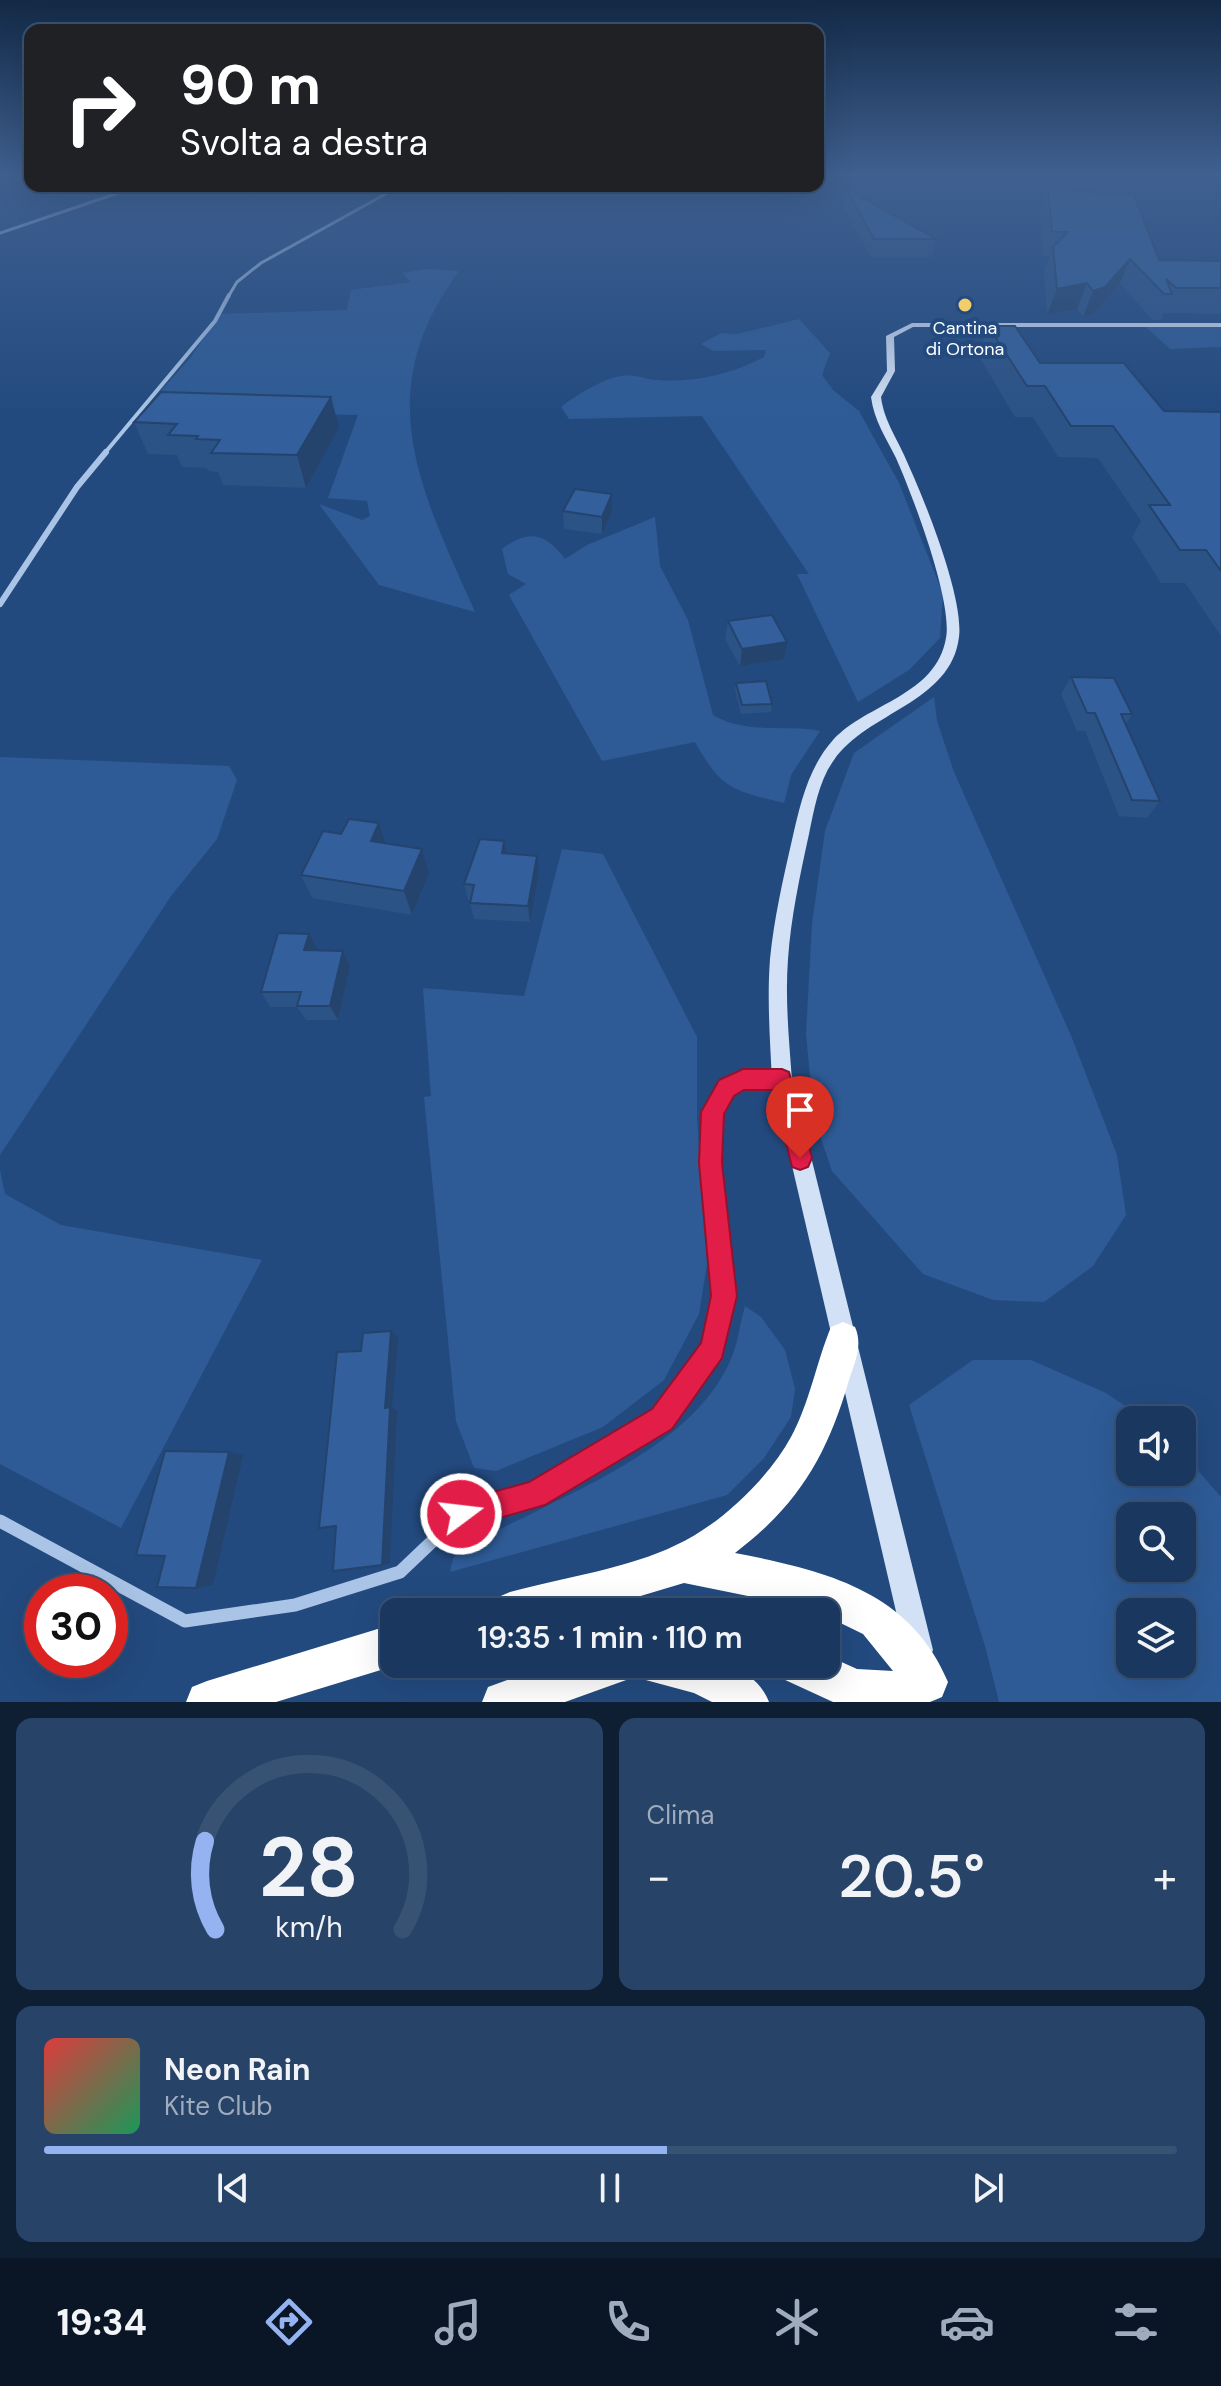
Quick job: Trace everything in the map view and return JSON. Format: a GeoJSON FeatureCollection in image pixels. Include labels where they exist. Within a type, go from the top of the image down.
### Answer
{"type":"FeatureCollection","features":[{"type":"Feature","properties":{"kind":"highway"},"geometry":{"type":"LineString","coordinates":[[560,1598],[684,1563],[734,1530],[773,1497],[794,1471],[826,1404],[843,1339]]}},
{"type":"Feature","properties":{"kind":"highway"},"geometry":{"type":"LineString","coordinates":[[684,1563],[767,1580],[844,1601],[877,1619],[929,1692]]}},
{"type":"Feature","properties":{"kind":"highway"},"geometry":{"type":"LineString","coordinates":[[207,1702],[380,1649]]}},
{"type":"Feature","properties":{"kind":"highway"},"geometry":{"type":"LineString","coordinates":[[503,1702],[573,1678]]}},
{"type":"Feature","properties":{"kind":"highway"},"geometry":{"type":"LineString","coordinates":[[712,1678],[748,1702]]}},
{"type":"Feature","properties":{"kind":"highway"},"geometry":{"type":"LineString","coordinates":[[829,1678],[855,1690],[929,1692]]}},
{"type":"Feature","properties":{"kind":"main road"},"geometry":{"type":"LineString","coordinates":[[929,1692],[782,1080],[778,992],[790,885],[809,800],[827,758],[850,735],[928,682],[947,657],[954,625],[947,589],[903,463],[876,406],[876,397],[891,371],[890,336],[903,328],[932,323],[1221,325]]}},
{"type":"Feature","properties":{"kind":"street"},"geometry":{"type":"LineString","coordinates":[[0,604],[77,487],[215,321],[237,282],[276,254]]}},
{"type":"Feature","properties":{"kind":"street"},"geometry":{"type":"LineString","coordinates":[[0,1521],[185,1621],[295,1605],[400,1572],[461,1514],[535,1495],[662,1419],[713,1349],[724,1296],[710,1163],[712,1112],[727,1088],[743,1080],[782,1080]]}},
{"type":"Feature","properties":{"kind":"shaded area"},"geometry":{"type":"Polygon","coordinates":[[[428,269],[459,271],[432,316],[416,358],[410,400],[413,441],[422,482],[437,524],[475,612],[379,585],[319,504],[362,520],[370,516],[367,501],[328,498],[358,415],[143,411],[191,357],[220,314],[347,310],[351,290],[411,282],[402,273],[428,269]]]}},
{"type":"Feature","properties":{"kind":"shaded area"},"geometry":{"type":"Polygon","coordinates":[[[799,319],[830,353],[822,375],[833,390],[859,411],[899,483],[943,594],[940,638],[909,670],[858,702],[797,574],[809,574],[702,416],[569,419],[561,407],[589,388],[620,376],[685,380],[739,368],[764,357],[766,350],[714,351],[701,344],[721,333],[737,334],[799,319]]]}},
{"type":"Feature","properties":{"kind":"shaded area"},"geometry":{"type":"Polygon","coordinates":[[[1146,327],[1221,327],[1221,347],[1170,349],[1146,327]]]}},
{"type":"Feature","properties":{"kind":"shaded area"},"geometry":{"type":"Polygon","coordinates":[[[655,517],[660,566],[688,620],[713,715],[752,727],[820,731],[791,775],[784,803],[730,786],[713,770],[695,742],[602,761],[509,595],[526,584],[508,574],[502,549],[512,542],[529,536],[544,539],[565,559],[587,545],[655,517]]]}},
{"type":"Feature","properties":{"kind":"shaded area"},"geometry":{"type":"Polygon","coordinates":[[[934,697],[937,721],[954,772],[1072,1038],[1117,1155],[1126,1215],[1093,1266],[1044,1302],[993,1300],[923,1274],[832,1171],[814,1118],[806,1034],[812,924],[825,831],[854,753],[934,697]]]}},
{"type":"Feature","properties":{"kind":"shaded area"},"geometry":{"type":"Polygon","coordinates":[[[0,757],[229,766],[237,780],[217,839],[171,896],[0,1155],[0,757]]]}},
{"type":"Feature","properties":{"kind":"shaded area"},"geometry":{"type":"Polygon","coordinates":[[[562,849],[603,854],[697,1037],[697,1119],[707,1264],[699,1314],[664,1380],[603,1427],[496,1471],[474,1468],[456,1421],[424,1097],[431,1096],[423,988],[524,996],[562,849]]]}},
{"type":"Feature","properties":{"kind":"shaded area"},"geometry":{"type":"Polygon","coordinates":[[[0,1170],[5,1194],[61,1225],[262,1260],[121,1528],[0,1464],[0,1170]]]}},
{"type":"Feature","properties":{"kind":"shaded area"},"geometry":{"type":"Polygon","coordinates":[[[745,1306],[761,1317],[785,1350],[795,1389],[791,1417],[764,1458],[727,1495],[450,1572],[453,1558],[474,1543],[597,1481],[676,1429],[717,1385],[731,1359],[745,1306]]]}},
{"type":"Feature","properties":{"kind":"shaded area"},"geometry":{"type":"Polygon","coordinates":[[[973,1360],[1031,1360],[1106,1393],[1125,1406],[1116,1406],[1116,1486],[1196,1486],[1196,1468],[1221,1497],[1221,1702],[999,1702],[985,1646],[909,1405],[973,1360]]]}},
{"type":"Feature","properties":{"kind":"building"},"geometry":{"type":"Polygon","coordinates":[[[1054,254],[1157,254],[1159,260],[1221,261],[1221,288],[1176,288],[1166,279],[1172,294],[1164,294],[1130,259],[1105,287],[1093,291],[1087,283],[1057,289],[1054,254]]]}},
{"type":"Feature","properties":{"kind":"building"},"geometry":{"type":"Polygon","coordinates":[[[988,326],[1015,326],[1040,363],[1124,363],[1164,411],[1221,412],[1221,571],[1206,550],[1180,550],[1149,505],[1170,505],[1113,426],[1071,426],[1045,386],[1027,386],[988,326]]]}},
{"type":"Feature","properties":{"kind":"building"},"geometry":{"type":"Polygon","coordinates":[[[161,392],[331,397],[297,455],[211,453],[220,440],[168,435],[177,424],[134,422],[161,392]]]}},
{"type":"Feature","properties":{"kind":"building"},"geometry":{"type":"Polygon","coordinates":[[[575,489],[612,494],[602,517],[563,511],[575,489]]]}},
{"type":"Feature","properties":{"kind":"building"},"geometry":{"type":"Polygon","coordinates":[[[772,615],[787,642],[742,649],[728,621],[772,615]]]}},
{"type":"Feature","properties":{"kind":"building"},"geometry":{"type":"Polygon","coordinates":[[[1071,677],[1114,678],[1132,714],[1121,714],[1160,801],[1132,800],[1095,713],[1087,713],[1071,677]]]}},
{"type":"Feature","properties":{"kind":"building"},"geometry":{"type":"Polygon","coordinates":[[[766,681],[772,704],[742,705],[736,683],[766,681]]]}},
{"type":"Feature","properties":{"kind":"building"},"geometry":{"type":"Polygon","coordinates":[[[349,819],[379,823],[371,841],[422,849],[404,891],[301,875],[323,831],[341,834],[349,819]]]}},
{"type":"Feature","properties":{"kind":"building"},"geometry":{"type":"Polygon","coordinates":[[[480,839],[504,841],[502,853],[537,856],[528,906],[470,903],[474,885],[464,884],[480,839]]]}},
{"type":"Feature","properties":{"kind":"building"},"geometry":{"type":"Polygon","coordinates":[[[278,933],[309,934],[304,950],[343,951],[330,1006],[297,1006],[301,992],[261,992],[278,933]]]}},
{"type":"Feature","properties":{"kind":"building"},"geometry":{"type":"Polygon","coordinates":[[[391,1331],[385,1408],[390,1407],[382,1565],[333,1571],[336,1526],[319,1528],[337,1352],[361,1351],[363,1333],[391,1331]]]}},
{"type":"Feature","properties":{"kind":"building"},"geometry":{"type":"Polygon","coordinates":[[[165,1451],[229,1452],[196,1588],[157,1587],[165,1556],[136,1555],[165,1451]]]}},
{"type":"Feature","properties":{"kind":"place","name":"Cantina di Ortona"},"geometry":{"type":"Point","coordinates":[965,305]}},
{"type":"Feature","properties":{"kind":"route"},"geometry":{"type":"LineString","coordinates":[[461,1514],[535,1495],[662,1419],[713,1349],[724,1296],[710,1163],[712,1112],[727,1088],[743,1080],[782,1080],[800,1158]]}}]}
